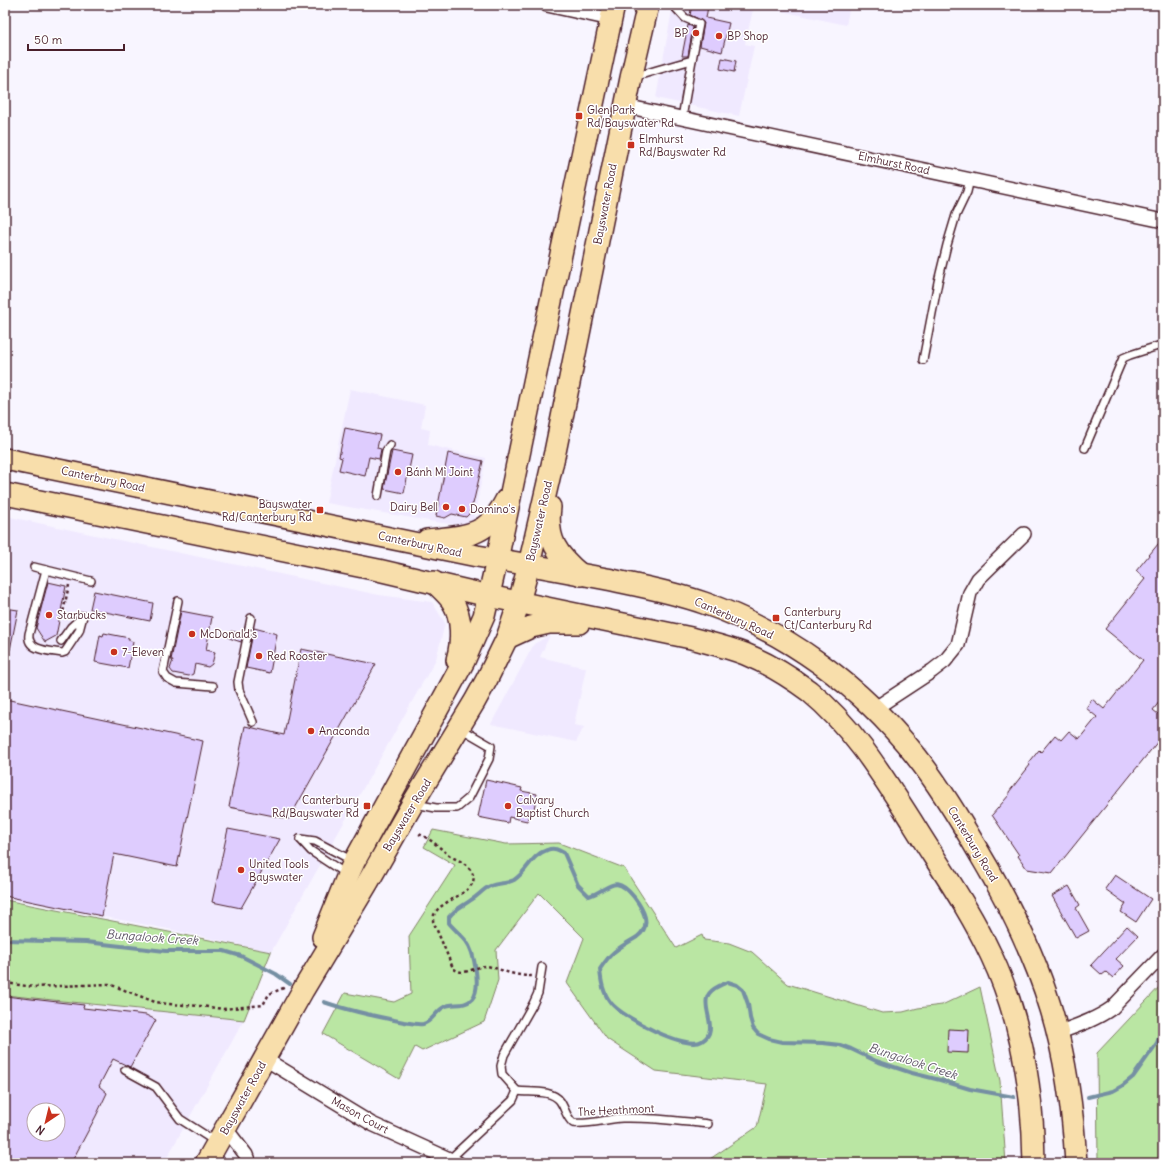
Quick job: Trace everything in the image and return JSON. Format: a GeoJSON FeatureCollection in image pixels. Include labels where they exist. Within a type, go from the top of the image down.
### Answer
{"type":"FeatureCollection","features":[{"type":"Feature","properties":{"kind":"main road","name":"Bayswater Road"},"geometry":{"type":"LineString","coordinates":[[206,1163],[302,991],[368,882],[413,803],[460,728],[487,679],[507,638],[529,565],[555,452],[625,106],[648,5]]}},
{"type":"Feature","properties":{"kind":"main road"},"geometry":{"type":"LineString","coordinates":[[613,12],[643,26]]}},
{"type":"Feature","properties":{"kind":"main road","name":"Bayswater Road"},"geometry":{"type":"LineString","coordinates":[[302,991],[351,868],[464,661],[484,616],[613,12]]}},
{"type":"Feature","properties":{"kind":"main road"},"geometry":{"type":"LineString","coordinates":[[594,100],[625,106]]}},
{"type":"Feature","properties":{"kind":"main road"},"geometry":{"type":"LineString","coordinates":[[555,452],[548,518],[551,536],[554,545],[565,560],[582,575]]}},
{"type":"Feature","properties":{"kind":"main road","name":"Canterbury Road"},"geometry":{"type":"LineString","coordinates":[[5,459],[497,560],[672,593],[704,603],[739,617],[769,632],[816,661],[838,677],[874,709],[916,757],[953,810],[1008,903],[1042,981],[1064,1058],[1070,1096],[1076,1163]]}},
{"type":"Feature","properties":{"kind":"main road"},"geometry":{"type":"LineString","coordinates":[[409,542],[453,537],[471,534],[482,530],[493,521],[511,492]]}},
{"type":"Feature","properties":{"kind":"main road"},"geometry":{"type":"LineString","coordinates":[[5,494],[434,582],[489,596],[697,640],[722,646],[753,658],[787,676],[808,691],[828,709],[858,741],[957,894],[991,955],[1006,992],[1025,1062],[1034,1138],[1034,1163]]}},
{"type":"Feature","properties":{"kind":"main road"},"geometry":{"type":"LineString","coordinates":[[179,495],[179,529]]}},
{"type":"Feature","properties":{"kind":"main road"},"geometry":{"type":"LineString","coordinates":[[434,582],[455,606],[459,622],[460,635],[458,657],[450,686]]}},
{"type":"Feature","properties":{"kind":"main road"},"geometry":{"type":"LineString","coordinates":[[507,638],[531,627],[549,624],[635,626]]}},
{"type":"Feature","properties":{"kind":"main road"},"geometry":{"type":"LineString","coordinates":[[846,728],[874,709]]}},
{"type":"Feature","properties":{"kind":"main road"},"geometry":{"type":"LineString","coordinates":[[351,868],[368,882]]}},
{"type":"Feature","properties":{"kind":"street"},"geometry":{"type":"LineString","coordinates":[[547,5],[613,12]]}},
{"type":"Feature","properties":{"kind":"street","name":"Elmhurst Road"},"geometry":{"type":"LineString","coordinates":[[625,106],[1163,220]]}},
{"type":"Feature","properties":{"kind":"street"},"geometry":{"type":"LineString","coordinates":[[874,709],[945,661],[958,644],[970,594],[978,579],[1024,534]]}},
{"type":"Feature","properties":{"kind":"street"},"geometry":{"type":"LineString","coordinates":[[1057,1032],[1089,1021],[1112,1008],[1163,955]]}},
{"type":"Feature","properties":{"kind":"street","name":"Mason Court"},"geometry":{"type":"LineString","coordinates":[[265,1059],[372,1124],[454,1161]]}},
{"type":"Feature","properties":{"kind":"street"},"geometry":{"type":"LineString","coordinates":[[222,1136],[246,1155],[249,1163]]}},
{"type":"Feature","properties":{"kind":"lane"},"geometry":{"type":"LineString","coordinates":[[673,5],[685,18],[699,24],[682,118]]}},
{"type":"Feature","properties":{"kind":"lane"},"geometry":{"type":"LineString","coordinates":[[631,78],[692,60]]}},
{"type":"Feature","properties":{"kind":"lane"},"geometry":{"type":"LineString","coordinates":[[923,360],[947,244],[970,179]]}},
{"type":"Feature","properties":{"kind":"lane"},"geometry":{"type":"LineString","coordinates":[[1085,448],[1123,358],[1163,343]]}},
{"type":"Feature","properties":{"kind":"lane"},"geometry":{"type":"LineString","coordinates":[[378,496],[386,451],[390,445]]}},
{"type":"Feature","properties":{"kind":"lane"},"geometry":{"type":"LineString","coordinates":[[34,567],[45,573],[90,581]]}},
{"type":"Feature","properties":{"kind":"lane"},"geometry":{"type":"LineString","coordinates":[[45,573],[29,634],[29,640],[33,646],[37,648],[62,653],[66,651],[80,630],[83,616],[71,626],[61,641]]}},
{"type":"Feature","properties":{"kind":"lane"},"geometry":{"type":"LineString","coordinates":[[178,601],[163,672],[167,678],[176,683],[214,686]]}},
{"type":"Feature","properties":{"kind":"lane"},"geometry":{"type":"LineString","coordinates":[[251,618],[238,682],[239,690],[253,722]]}},
{"type":"Feature","properties":{"kind":"lane"},"geometry":{"type":"LineString","coordinates":[[413,803],[436,808],[457,808],[469,798],[489,759],[492,746],[460,728]]}},
{"type":"Feature","properties":{"kind":"lane"},"geometry":{"type":"LineString","coordinates":[[300,839],[315,841],[351,868],[311,851],[300,839]]}},
{"type":"Feature","properties":{"kind":"lane"},"geometry":{"type":"LineString","coordinates":[[454,1161],[466,1144],[513,1100],[517,1091],[502,1074],[501,1066],[504,1055],[536,998],[542,967]]}},
{"type":"Feature","properties":{"kind":"lane"},"geometry":{"type":"LineString","coordinates":[[125,1070],[156,1087],[180,1119],[222,1136]]}},
{"type":"Feature","properties":{"kind":"lane","name":"The Heathmont"},"geometry":{"type":"LineString","coordinates":[[517,1091],[548,1093],[557,1098],[561,1102],[569,1119],[573,1123],[584,1124],[621,1118],[646,1118],[708,1124]]}},
{"type":"Feature","properties":{"kind":"path"},"geometry":{"type":"LineString","coordinates":[[45,573],[70,583],[62,617]]}},
{"type":"Feature","properties":{"kind":"path"},"geometry":{"type":"LineString","coordinates":[[419,834],[467,866],[473,879],[467,890],[443,905],[434,915],[433,921],[453,968],[457,971],[465,972],[484,966],[522,975],[541,976]]}},
{"type":"Feature","properties":{"kind":"path"},"geometry":{"type":"LineString","coordinates":[[5,983],[34,987],[109,984],[155,1002],[223,1009],[263,1005],[269,994],[286,986],[302,991]]}},
{"type":"Feature","properties":{"kind":"shaded area"},"geometry":{"type":"Polygon","coordinates":[[[673,5],[754,5],[745,44],[754,46],[739,116],[656,98],[673,5]]]}},
{"type":"Feature","properties":{"kind":"shaded area"},"geometry":{"type":"Polygon","coordinates":[[[754,5],[850,5],[846,25],[754,5]]]}},
{"type":"Feature","properties":{"kind":"shaded area"},"geometry":{"type":"Polygon","coordinates":[[[350,389],[425,405],[421,428],[430,430],[428,445],[486,458],[472,527],[326,503],[350,389]]]}},
{"type":"Feature","properties":{"kind":"shaded area"},"geometry":{"type":"Polygon","coordinates":[[[5,516],[379,595],[432,602],[445,623],[436,659],[271,952],[168,929],[5,898],[5,516]]]}},
{"type":"Feature","properties":{"kind":"shaded area"},"geometry":{"type":"Polygon","coordinates":[[[550,635],[540,657],[586,668],[574,725],[584,727],[576,742],[491,724],[534,644],[550,635]]]}},
{"type":"Feature","properties":{"kind":"shaded area"},"geometry":{"type":"Polygon","coordinates":[[[5,995],[244,1020],[164,1163],[5,1163],[5,995]]]}},
{"type":"Feature","properties":{"kind":"green space"},"geometry":{"type":"Polygon","coordinates":[[[433,830],[506,844],[559,843],[624,868],[676,948],[702,935],[704,940],[729,943],[752,952],[788,984],[882,1013],[903,1012],[918,1008],[942,1005],[980,987],[1000,1081],[1006,1163],[704,1163],[757,1127],[767,1084],[656,1071],[607,1039],[567,983],[584,938],[539,893],[496,950],[498,980],[484,1022],[422,1051],[415,1047],[399,1079],[323,1034],[345,993],[394,1002],[411,994],[409,936],[455,865],[424,847],[433,830]]]}},
{"type":"Feature","properties":{"kind":"green space"},"geometry":{"type":"Polygon","coordinates":[[[5,900],[271,952],[244,1020],[5,995],[5,900]]]}},
{"type":"Feature","properties":{"kind":"green space"},"geometry":{"type":"Polygon","coordinates":[[[1163,983],[1163,1163],[1098,1163],[1097,1053],[1163,983]]]}},
{"type":"Feature","properties":{"kind":"building"},"geometry":{"type":"Polygon","coordinates":[[[692,5],[708,6],[706,18],[729,23],[722,52],[700,46],[704,23],[690,15],[692,5]]]}},
{"type":"Feature","properties":{"kind":"building"},"geometry":{"type":"Polygon","coordinates":[[[688,25],[693,27],[688,56],[682,56],[688,25]]]}},
{"type":"Feature","properties":{"kind":"building"},"geometry":{"type":"Polygon","coordinates":[[[722,58],[736,61],[734,72],[720,69],[722,58]]]}},
{"type":"Feature","properties":{"kind":"building"},"geometry":{"type":"Polygon","coordinates":[[[345,428],[380,435],[377,448],[381,449],[379,459],[369,457],[365,476],[339,470],[342,458],[339,457],[345,428]]]}},
{"type":"Feature","properties":{"kind":"building","name":"Bánh Mì Joint"},"geometry":{"type":"Polygon","coordinates":[[[392,451],[412,455],[404,493],[384,489],[392,451]]]}},
{"type":"Feature","properties":{"kind":"building"},"geometry":{"type":"Polygon","coordinates":[[[448,453],[483,461],[473,504],[469,514],[466,517],[452,514],[445,518],[436,516],[448,453]]]}},
{"type":"Feature","properties":{"kind":"building"},"geometry":{"type":"Polygon","coordinates":[[[1163,538],[1163,697],[1153,710],[1163,718],[1163,735],[1052,873],[1027,869],[992,815],[1009,795],[1009,792],[1030,765],[1028,764],[1039,750],[1041,752],[1055,735],[1061,740],[1069,731],[1079,739],[1097,717],[1086,708],[1092,699],[1104,709],[1143,660],[1105,629],[1145,579],[1136,571],[1163,538]]]}},
{"type":"Feature","properties":{"kind":"building","name":"Starbucks"},"geometry":{"type":"Polygon","coordinates":[[[48,582],[66,586],[56,636],[45,642],[36,628],[48,582]]]}},
{"type":"Feature","properties":{"kind":"building"},"geometry":{"type":"Polygon","coordinates":[[[94,591],[153,603],[150,621],[90,609],[94,591]]]}},
{"type":"Feature","properties":{"kind":"building"},"geometry":{"type":"Polygon","coordinates":[[[5,608],[18,610],[10,650],[5,650],[5,608]]]}},
{"type":"Feature","properties":{"kind":"building","name":"McDonald's"},"geometry":{"type":"Polygon","coordinates":[[[181,611],[212,617],[206,650],[215,652],[212,664],[208,667],[195,664],[193,674],[189,676],[173,673],[170,669],[173,660],[171,660],[181,611]]]}},
{"type":"Feature","properties":{"kind":"building","name":"Red Rooster"},"geometry":{"type":"Polygon","coordinates":[[[254,628],[277,634],[270,673],[246,668],[254,628]]]}},
{"type":"Feature","properties":{"kind":"building"},"geometry":{"type":"Polygon","coordinates":[[[231,631],[243,634],[241,642],[229,638],[231,631]]]}},
{"type":"Feature","properties":{"kind":"building","name":"7-Eleven"},"geometry":{"type":"Polygon","coordinates":[[[104,633],[129,638],[129,640],[133,642],[128,668],[95,662],[100,635],[103,636],[104,633]]]}},
{"type":"Feature","properties":{"kind":"building","name":"Anaconda"},"geometry":{"type":"Polygon","coordinates":[[[301,649],[376,664],[289,819],[229,807],[245,726],[284,735],[301,649]]]}},
{"type":"Feature","properties":{"kind":"building"},"geometry":{"type":"Polygon","coordinates":[[[5,699],[203,741],[177,867],[114,854],[102,916],[5,896],[5,699]]]}},
{"type":"Feature","properties":{"kind":"building","name":"Calvary Baptist Church"},"geometry":{"type":"Polygon","coordinates":[[[486,780],[522,788],[521,791],[537,794],[533,814],[529,814],[527,821],[509,817],[508,823],[478,817],[486,780]]]}},
{"type":"Feature","properties":{"kind":"building","name":"United Tools Bayswater"},"geometry":{"type":"Polygon","coordinates":[[[228,829],[280,839],[241,908],[212,902],[228,829]]]}},
{"type":"Feature","properties":{"kind":"building"},"geometry":{"type":"Polygon","coordinates":[[[1115,875],[1151,899],[1136,922],[1121,912],[1126,904],[1105,889],[1115,875]]]}},
{"type":"Feature","properties":{"kind":"building"},"geometry":{"type":"Polygon","coordinates":[[[1069,886],[1080,905],[1076,908],[1089,931],[1076,938],[1052,896],[1069,886]]]}},
{"type":"Feature","properties":{"kind":"building"},"geometry":{"type":"Polygon","coordinates":[[[1127,926],[1138,936],[1116,959],[1124,966],[1113,978],[1106,972],[1102,975],[1091,965],[1127,926]]]}},
{"type":"Feature","properties":{"kind":"building"},"geometry":{"type":"Polygon","coordinates":[[[5,996],[84,1005],[83,1008],[146,1015],[156,1020],[130,1067],[113,1059],[99,1086],[107,1093],[71,1163],[5,1163],[5,996]]]}},
{"type":"Feature","properties":{"kind":"building"},"geometry":{"type":"Polygon","coordinates":[[[948,1029],[969,1030],[968,1053],[947,1052],[948,1029]]]}},
{"type":"Feature","properties":{"kind":"waterway","name":"Bungalook Creek"},"geometry":{"type":"LineString","coordinates":[[324,1002],[364,1014],[418,1024],[426,1023],[444,1007],[469,1002],[475,994],[476,987],[477,978],[474,961],[469,946],[449,923],[449,917],[456,910],[490,886],[514,880],[523,872],[533,859],[542,852],[554,849],[564,853],[578,885],[589,896],[612,885],[621,885],[634,897],[641,907],[645,917],[645,927],[642,932],[614,952],[600,969],[603,987],[611,1003],[617,1009],[640,1024],[669,1037],[683,1041],[694,1043],[702,1041],[707,1037],[710,1026],[706,1003],[708,995],[716,988],[728,982],[737,985],[743,990],[748,1004],[753,1028],[758,1034],[769,1039],[782,1042],[840,1045],[876,1061],[912,1073],[970,1089],[1014,1097]]}},
{"type":"Feature","properties":{"kind":"waterway","name":"Bungalook Creek"},"geometry":{"type":"LineString","coordinates":[[5,940],[86,942],[165,951],[224,951],[241,956],[276,974],[290,984]]}},
{"type":"Feature","properties":{"kind":"waterway","name":"Bungalook Creek"},"geometry":{"type":"LineString","coordinates":[[1088,1097],[1113,1091],[1133,1077],[1157,1043],[1163,1026]]}},
{"type":"Feature","properties":{"kind":"place","name":"BP"},"geometry":{"type":"Point","coordinates":[696,33]}},
{"type":"Feature","properties":{"kind":"place","name":"BP Shop"},"geometry":{"type":"Point","coordinates":[719,36]}},
{"type":"Feature","properties":{"kind":"place","name":"Glen Park Rd/Bayswater Rd"},"geometry":{"type":"Point","coordinates":[579,116]}},
{"type":"Feature","properties":{"kind":"place","name":"Elmhurst Rd/Bayswater Rd"},"geometry":{"type":"Point","coordinates":[631,145]}},
{"type":"Feature","properties":{"kind":"place","name":"Bánh Mì Joint"},"geometry":{"type":"Point","coordinates":[398,472]}},
{"type":"Feature","properties":{"kind":"place","name":"Dairy Bell"},"geometry":{"type":"Point","coordinates":[446,507]}},
{"type":"Feature","properties":{"kind":"place","name":"Domino's"},"geometry":{"type":"Point","coordinates":[462,509]}},
{"type":"Feature","properties":{"kind":"place","name":"Bayswater Rd/Canterbury Rd"},"geometry":{"type":"Point","coordinates":[320,510]}},
{"type":"Feature","properties":{"kind":"place","name":"Starbucks"},"geometry":{"type":"Point","coordinates":[49,615]}},
{"type":"Feature","properties":{"kind":"place","name":"Canterbury Ct/Canterbury Rd"},"geometry":{"type":"Point","coordinates":[776,618]}},
{"type":"Feature","properties":{"kind":"place","name":"McDonald's"},"geometry":{"type":"Point","coordinates":[192,634]}},
{"type":"Feature","properties":{"kind":"place","name":"7-Eleven"},"geometry":{"type":"Point","coordinates":[114,652]}},
{"type":"Feature","properties":{"kind":"place","name":"Red Rooster"},"geometry":{"type":"Point","coordinates":[259,656]}},
{"type":"Feature","properties":{"kind":"place","name":"Anaconda"},"geometry":{"type":"Point","coordinates":[311,731]}},
{"type":"Feature","properties":{"kind":"place","name":"Canterbury Rd/Bayswater Rd"},"geometry":{"type":"Point","coordinates":[367,806]}},
{"type":"Feature","properties":{"kind":"place","name":"Calvary Baptist Church"},"geometry":{"type":"Point","coordinates":[508,806]}},
{"type":"Feature","properties":{"kind":"place","name":"United Tools Bayswater"},"geometry":{"type":"Point","coordinates":[241,870]}}]}
